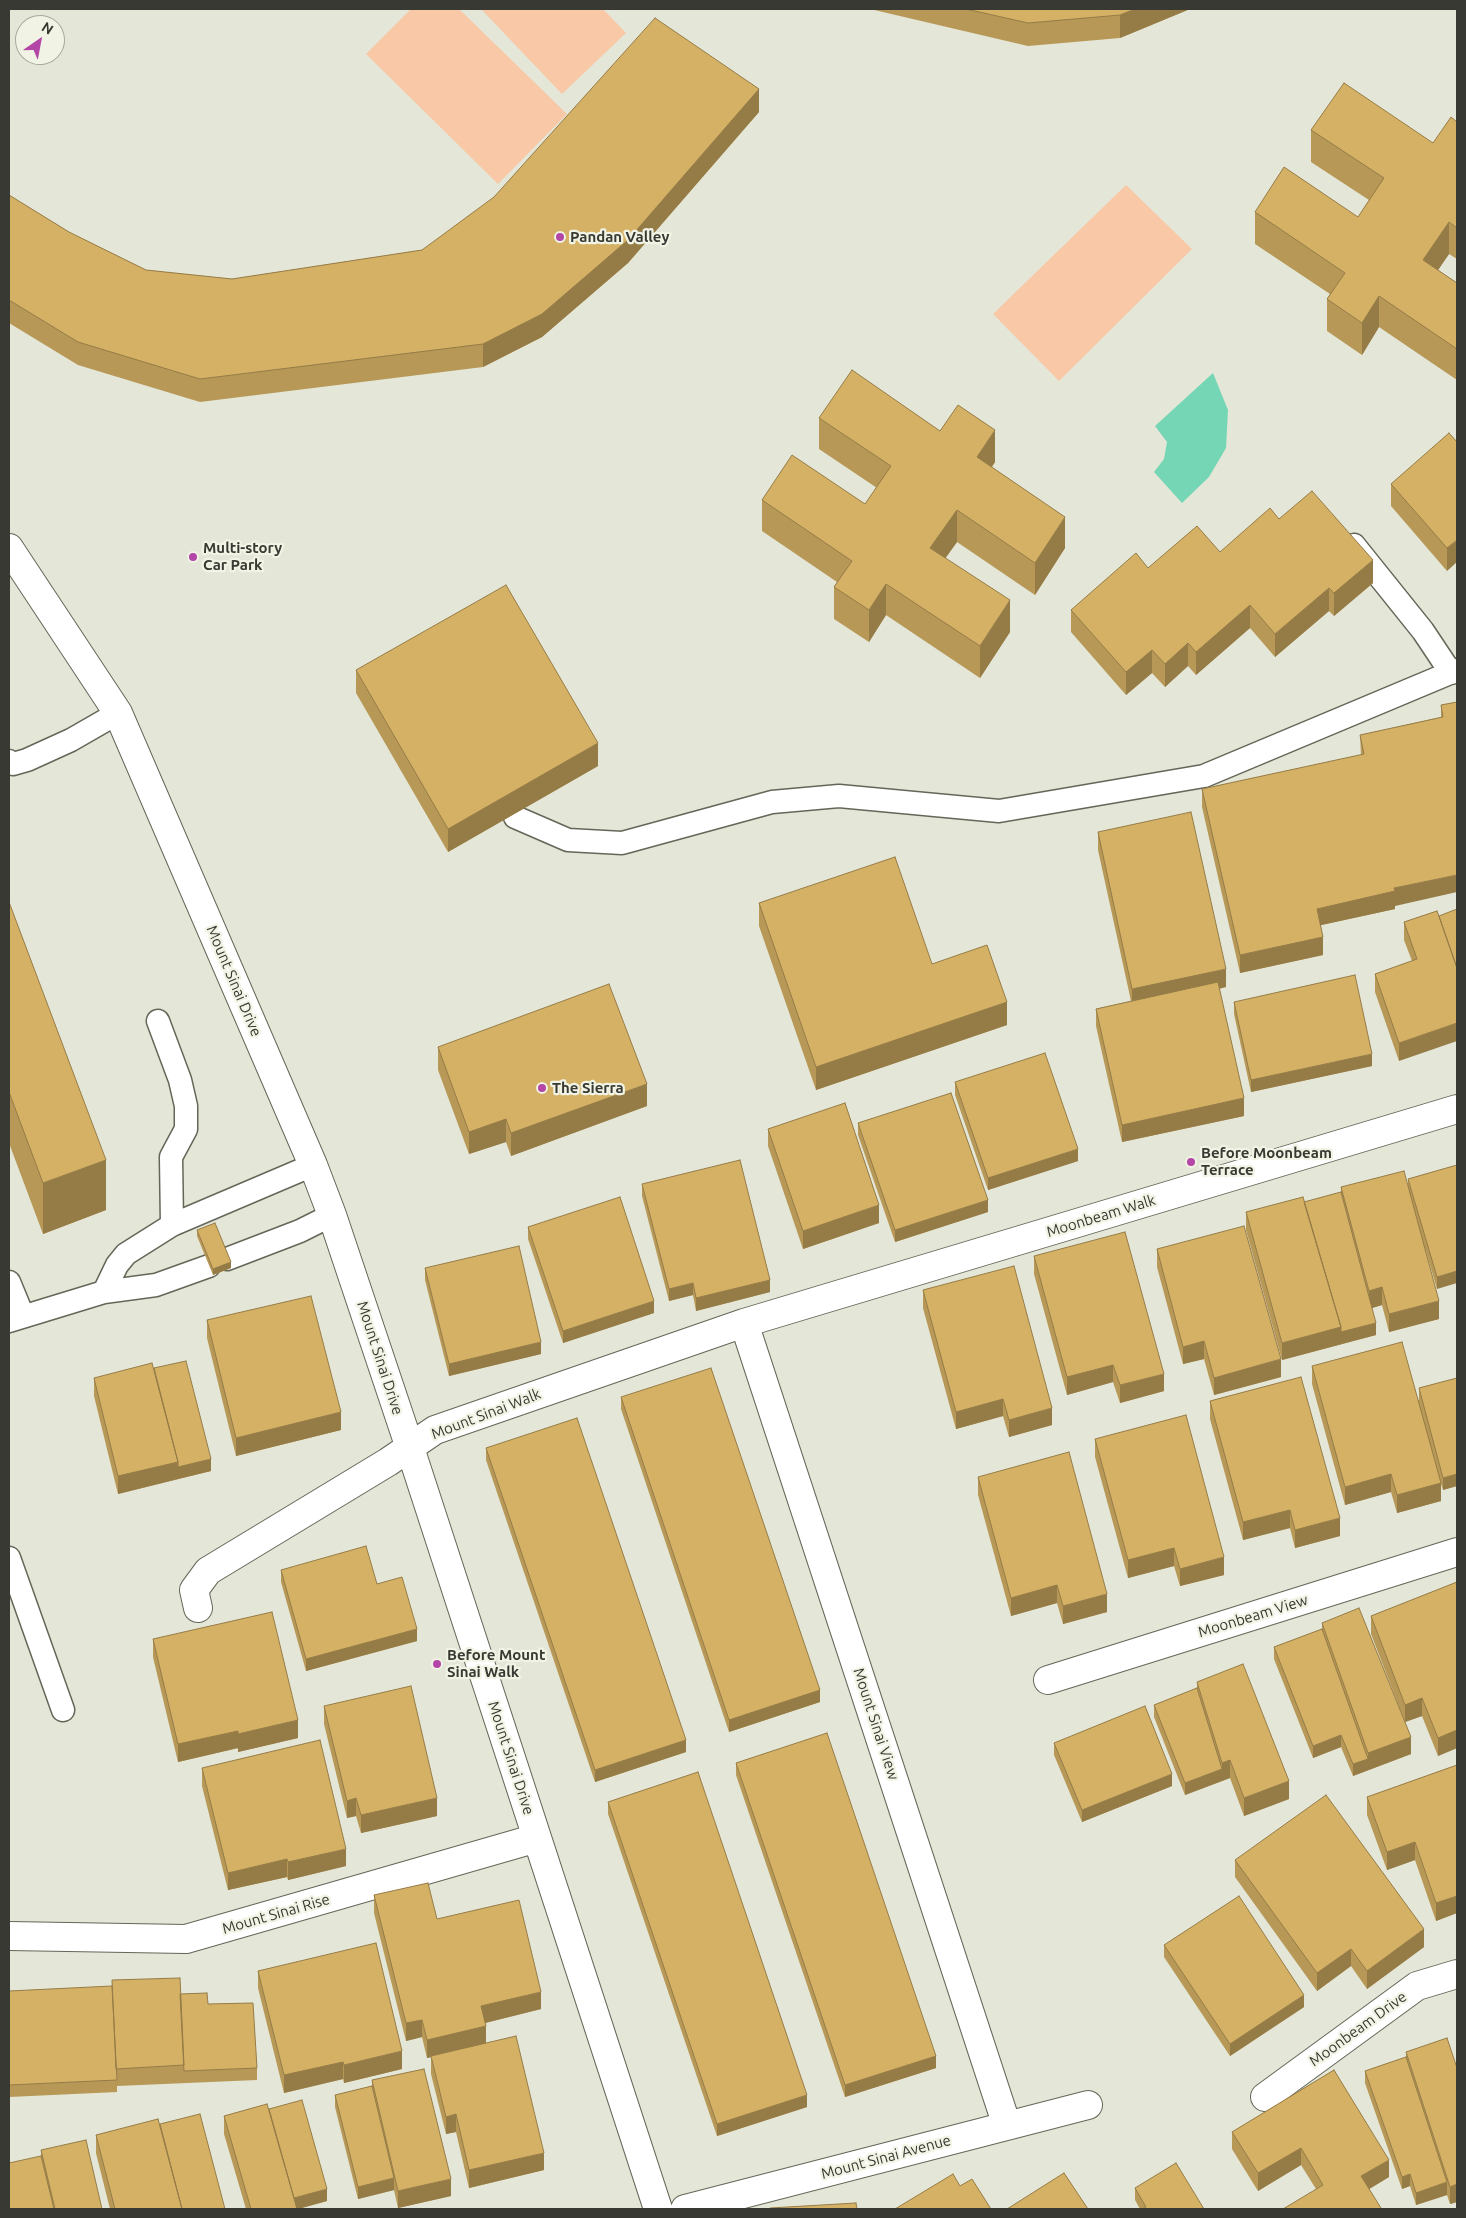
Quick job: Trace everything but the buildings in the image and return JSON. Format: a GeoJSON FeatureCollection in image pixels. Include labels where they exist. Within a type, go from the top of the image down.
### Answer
{"type":"FeatureCollection","features":[{"type":"Feature","properties":{"kind":"street","name":"Mount Sinai Drive"},"geometry":{"type":"LineString","coordinates":[[11,557],[118,713],[313,1165],[332,1215],[410,1448],[658,2209]]}},
{"type":"Feature","properties":{"kind":"street","name":"Moonbeam Walk"},"geometry":{"type":"LineString","coordinates":[[744,1323],[1457,1109]]}},
{"type":"Feature","properties":{"kind":"street","name":"Mount Sinai Walk"},"geometry":{"type":"LineString","coordinates":[[198,1608],[194,1590],[208,1571],[410,1448],[435,1430],[744,1323]]}},
{"type":"Feature","properties":{"kind":"street","name":"Mount Sinai View"},"geometry":{"type":"LineString","coordinates":[[744,1323],[1007,2126]]}},
{"type":"Feature","properties":{"kind":"street","name":"Moonbeam View"},"geometry":{"type":"LineString","coordinates":[[1048,1680],[1457,1552]]}},
{"type":"Feature","properties":{"kind":"street","name":"Mount Sinai Rise"},"geometry":{"type":"LineString","coordinates":[[9,1936],[186,1939],[537,1838]]}},
{"type":"Feature","properties":{"kind":"street","name":"Moonbeam Drive"},"geometry":{"type":"LineString","coordinates":[[1265,2097],[1417,1986],[1457,1974]]}},
{"type":"Feature","properties":{"kind":"street","name":"Mount Sinai Avenue"},"geometry":{"type":"LineString","coordinates":[[685,2209],[1088,2105]]}},
{"type":"Feature","properties":{"kind":"lane"},"geometry":{"type":"LineString","coordinates":[[515,817],[568,840],[622,843],[772,802],[839,796],[999,811],[1204,776],[1454,672],[1423,630],[1348,537]]}},
{"type":"Feature","properties":{"kind":"lane"},"geometry":{"type":"LineString","coordinates":[[9,761],[13,764],[27,760],[72,740],[118,713]]}},
{"type":"Feature","properties":{"kind":"lane"},"geometry":{"type":"LineString","coordinates":[[158,1021],[180,1080],[186,1106],[186,1129],[171,1157],[172,1224]]}},
{"type":"Feature","properties":{"kind":"lane"},"geometry":{"type":"LineString","coordinates":[[104,1292],[117,1265],[126,1254],[172,1224],[313,1165]]}},
{"type":"Feature","properties":{"kind":"lane"},"geometry":{"type":"LineString","coordinates":[[9,1282],[16,1319],[104,1292],[156,1285],[300,1231],[332,1215]]}},
{"type":"Feature","properties":{"kind":"lane"},"geometry":{"type":"LineString","coordinates":[[9,1558],[63,1710]]}},
{"type":"Feature","properties":{"kind":"shaded area"},"geometry":{"type":"Polygon","coordinates":[[[411,9],[459,9],[567,114],[498,184],[366,54],[411,9]]]}},
{"type":"Feature","properties":{"kind":"shaded area"},"geometry":{"type":"Polygon","coordinates":[[[481,9],[603,9],[626,33],[562,94],[481,9]]]}},
{"type":"Feature","properties":{"kind":"shaded area"},"geometry":{"type":"Polygon","coordinates":[[[1126,185],[1192,249],[1059,381],[993,314],[1126,185]]]}},
{"type":"Feature","properties":{"kind":"shaded area"},"geometry":{"type":"Polygon","coordinates":[[[1213,373],[1228,410],[1226,448],[1209,477],[1182,503],[1154,472],[1164,459],[1167,442],[1155,426],[1213,373]]]}},
{"type":"Feature","properties":{"kind":"place","name":"Pandan Valley"},"geometry":{"type":"Point","coordinates":[560,237]}},
{"type":"Feature","properties":{"kind":"place","name":"Multi-story Car Park"},"geometry":{"type":"Point","coordinates":[193,557]}},
{"type":"Feature","properties":{"kind":"place","name":"The Sierra"},"geometry":{"type":"Point","coordinates":[542,1088]}},
{"type":"Feature","properties":{"kind":"place","name":"Before Moonbeam Terrace"},"geometry":{"type":"Point","coordinates":[1191,1162]}},
{"type":"Feature","properties":{"kind":"place","name":"Before Mount Sinai Walk"},"geometry":{"type":"Point","coordinates":[437,1664]}}]}
